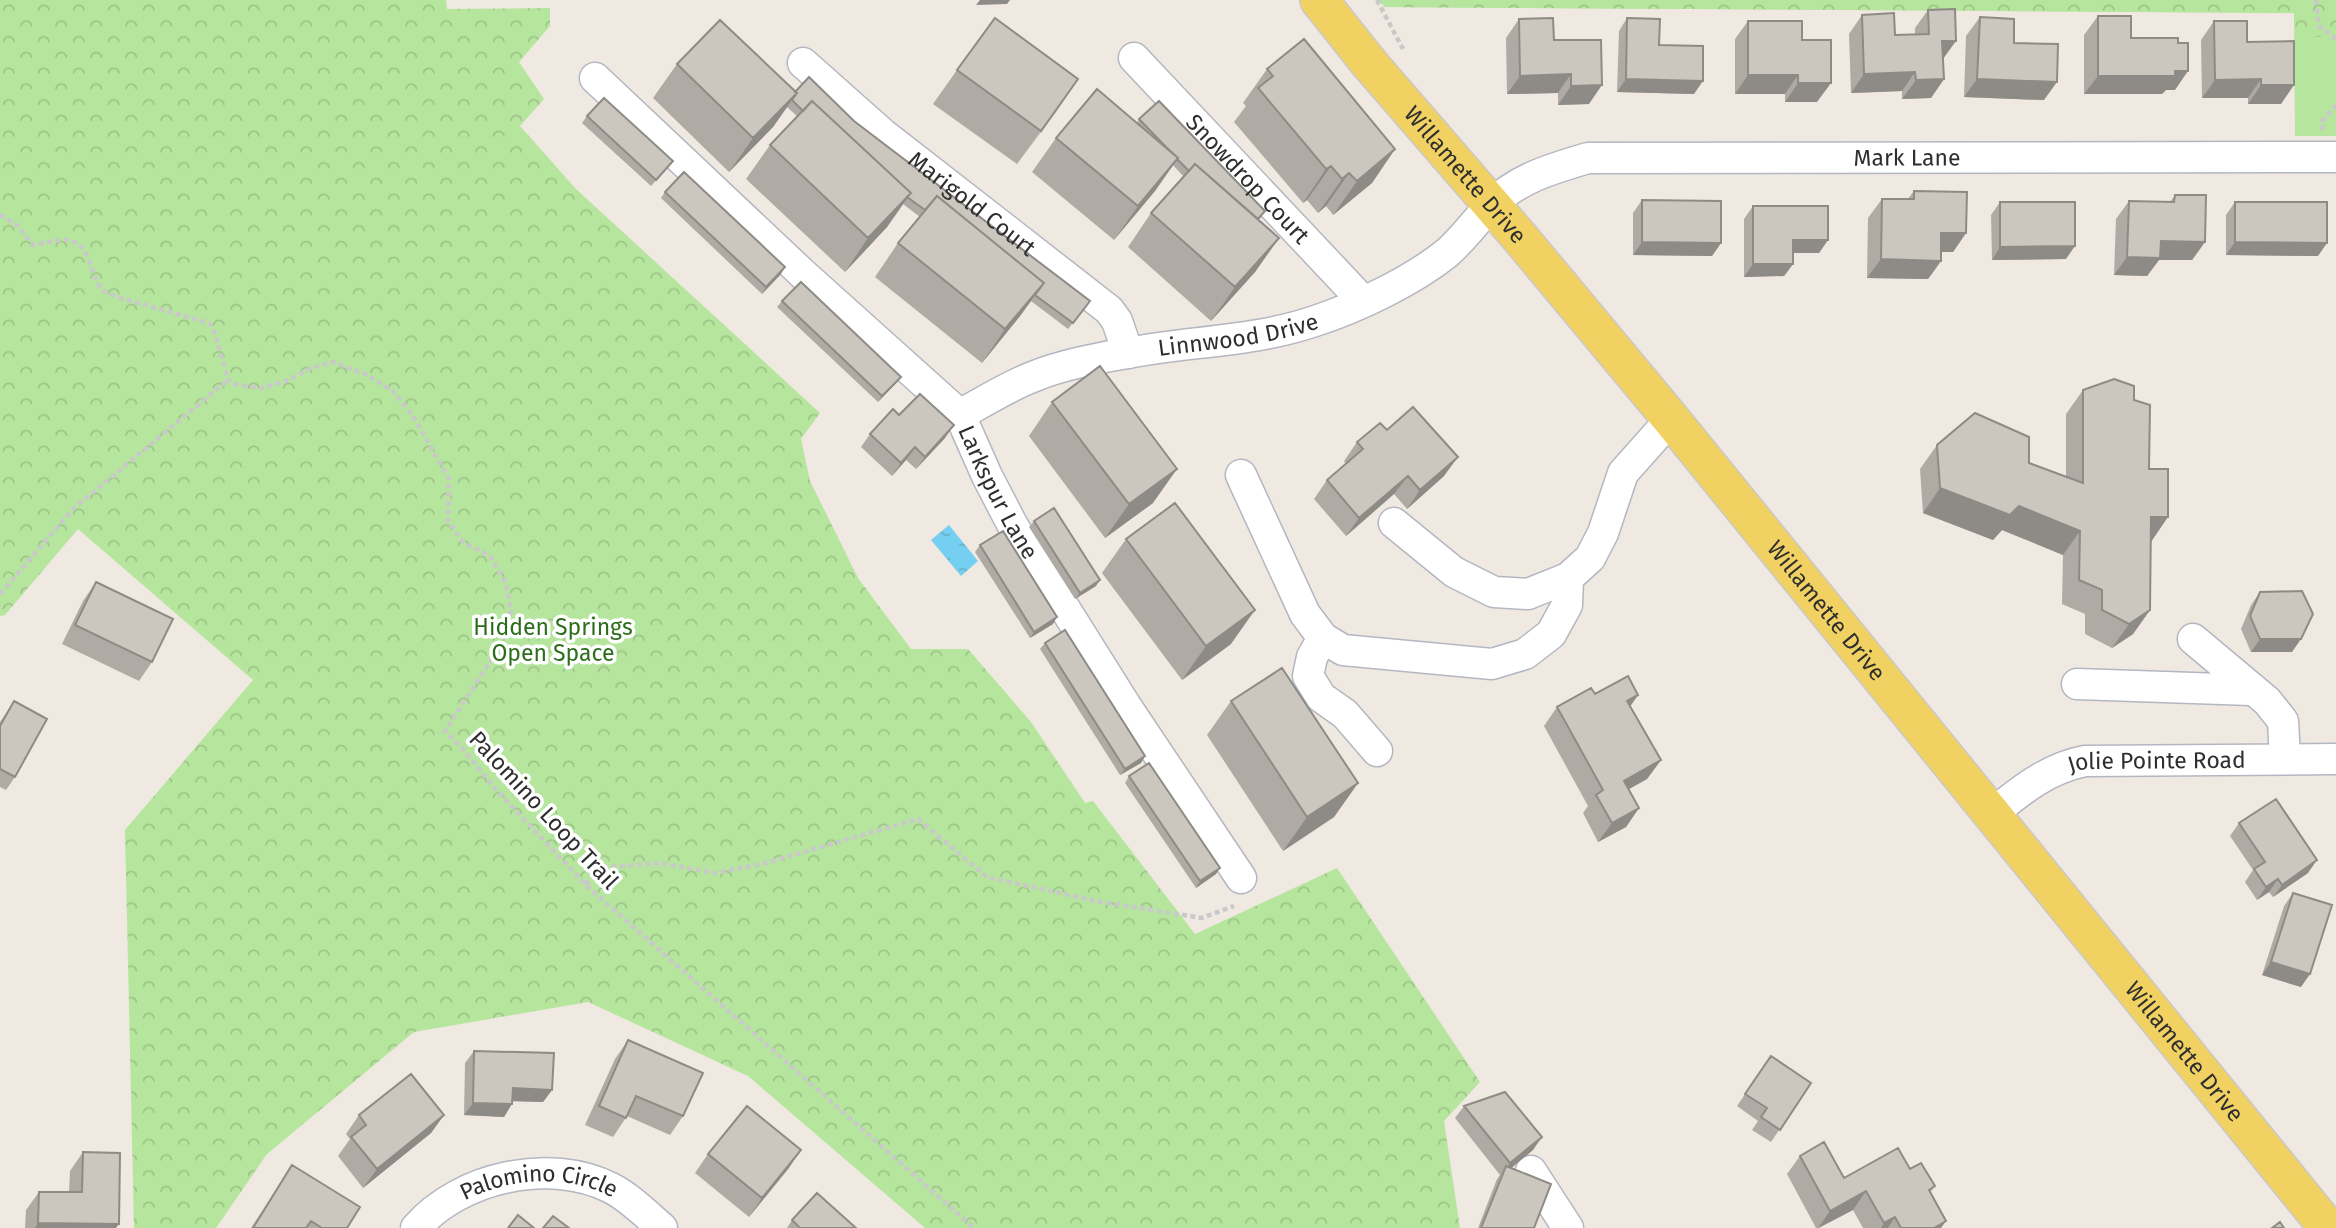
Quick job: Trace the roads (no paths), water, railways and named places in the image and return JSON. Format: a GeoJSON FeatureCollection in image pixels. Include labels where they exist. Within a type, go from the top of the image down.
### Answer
{"type":"FeatureCollection","features":[{"type":"Feature","properties":{"kind":"main road","name":"Willamette Drive"},"geometry":{"type":"LineString","coordinates":[[1319,0],[1671,419],[2328,1228]]}},
{"type":"Feature","properties":{"kind":"street","name":"Snowdrop Court"},"geometry":{"type":"LineString","coordinates":[[1134,58],[1363,302]]}},
{"type":"Feature","properties":{"kind":"street","name":"Marigold Court"},"geometry":{"type":"LineString","coordinates":[[803,63],[883,134],[1110,310],[1117,321],[1128,353]]}},
{"type":"Feature","properties":{"kind":"street","name":"Larkspur Lane"},"geometry":{"type":"LineString","coordinates":[[595,78],[803,274],[960,415],[1013,526],[1126,706],[1241,878]]}},
{"type":"Feature","properties":{"kind":"street","name":"Mark Lane"},"geometry":{"type":"LineString","coordinates":[[1491,205],[1519,182],[1588,158],[2336,157]]}},
{"type":"Feature","properties":{"kind":"street","name":"Linnwood Drive"},"geometry":{"type":"LineString","coordinates":[[960,415],[1001,391],[1038,374],[1128,353],[1241,340],[1315,321],[1363,302],[1419,272],[1461,240],[1491,205]]}},
{"type":"Feature","properties":{"kind":"street"},"geometry":{"type":"LineString","coordinates":[[1394,523],[1454,572],[1494,592],[1528,594],[1568,578],[1590,558],[1603,533],[1623,473],[1671,419]]}},
{"type":"Feature","properties":{"kind":"street"},"geometry":{"type":"LineString","coordinates":[[1241,475],[1305,614],[1323,638],[1343,650],[1492,664],[1525,654],[1551,634],[1567,605],[1568,578]]}},
{"type":"Feature","properties":{"kind":"street"},"geometry":{"type":"LineString","coordinates":[[1323,638],[1312,657],[1308,676],[1321,697],[1345,715],[1377,751]]}},
{"type":"Feature","properties":{"kind":"street"},"geometry":{"type":"LineString","coordinates":[[2193,639],[2267,701],[2283,721],[2285,759]]}},
{"type":"Feature","properties":{"kind":"street"},"geometry":{"type":"LineString","coordinates":[[2077,684],[2251,690]]}},
{"type":"Feature","properties":{"kind":"street","name":"Jolie Pointe Road"},"geometry":{"type":"LineString","coordinates":[[1992,814],[2039,779],[2085,761],[2336,759]]}},
{"type":"Feature","properties":{"kind":"street","name":"Palomino Circle"},"geometry":{"type":"LineString","coordinates":[[416,1228],[441,1204],[484,1184],[548,1171],[566,1172],[611,1188],[662,1228]]}},
{"type":"Feature","properties":{"kind":"street"},"geometry":{"type":"LineString","coordinates":[[1531,1171],[1568,1228]]}},
{"type":"Feature","properties":{"kind":"water"},"geometry":{"type":"Polygon","coordinates":[[[949,525],[978,561],[961,576],[931,540],[949,525]]]}},
{"type":"Feature","properties":{"kind":"park label","name":"Hidden Springs Open Space"},"geometry":{"type":"Point","coordinates":[553,640]}}]}
